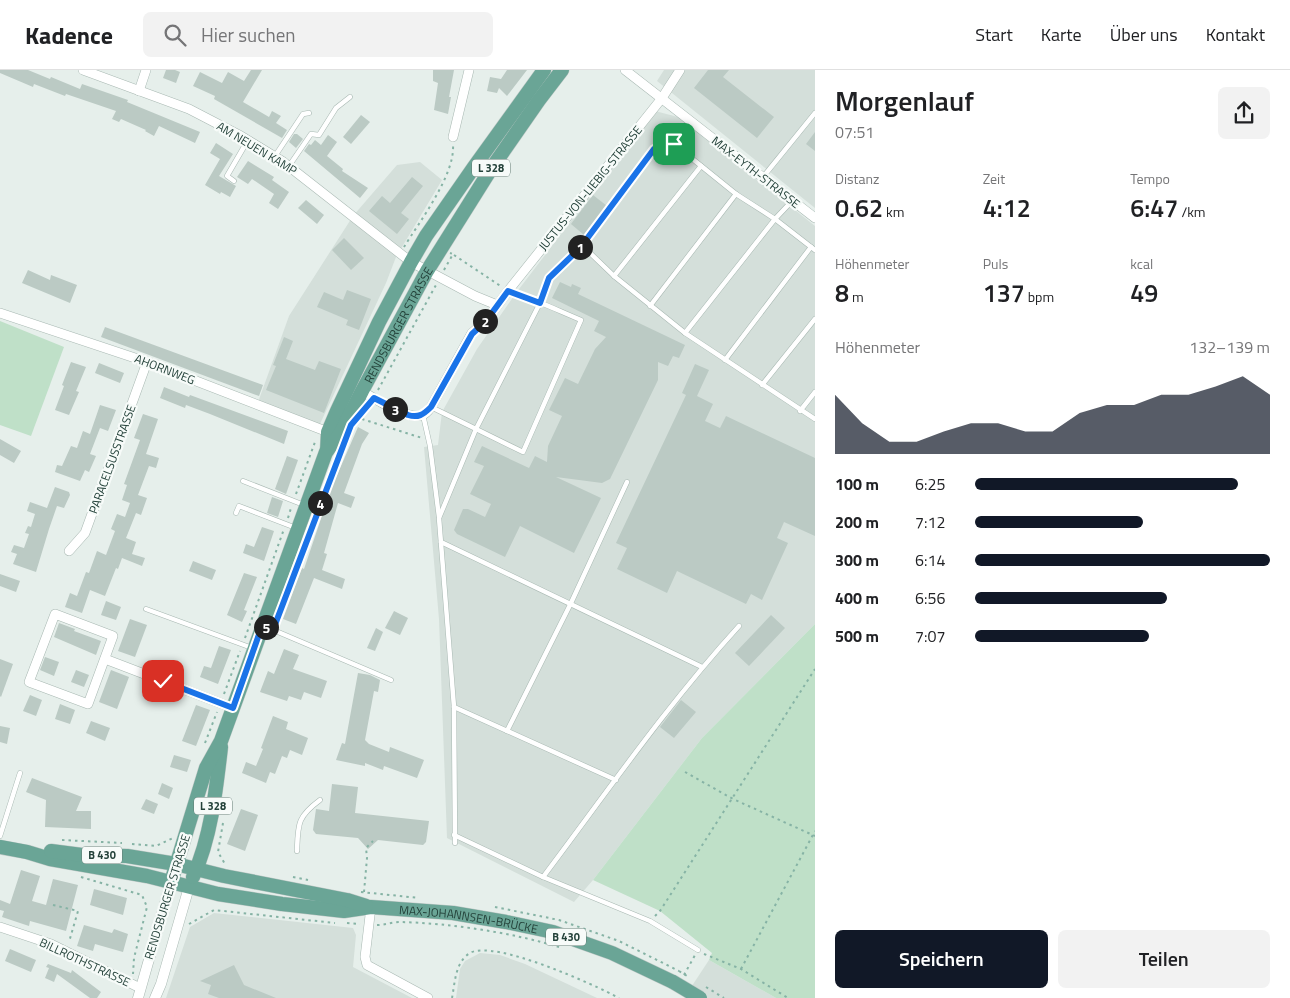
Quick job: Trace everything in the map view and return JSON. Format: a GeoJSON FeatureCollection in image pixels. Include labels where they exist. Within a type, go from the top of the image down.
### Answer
{"type":"FeatureCollection","features":[{"type":"Feature","properties":{"kind":"main road","name":"L 328"},"geometry":{"type":"LineString","coordinates":[[411,262],[426,236],[474,166],[544,70]]}},
{"type":"Feature","properties":{"kind":"main road","name":"L 328"},"geometry":{"type":"LineString","coordinates":[[427,271],[490,169],[562,70]]}},
{"type":"Feature","properties":{"kind":"main road","name":"RENDSBURGER STRASSE"},"geometry":{"type":"LineString","coordinates":[[170,882],[206,768],[221,741],[326,452],[328,432],[358,364],[411,262]]}},
{"type":"Feature","properties":{"kind":"main road","name":"RENDSBURGER STRASSE"},"geometry":{"type":"LineString","coordinates":[[326,452],[368,394],[427,271]]}},
{"type":"Feature","properties":{"kind":"main road","name":"RENDSBURGER STRASSE"},"geometry":{"type":"LineString","coordinates":[[189,887],[205,847],[218,777],[221,741]]}},
{"type":"Feature","properties":{"kind":"main road","name":"B 430"},"geometry":{"type":"LineString","coordinates":[[0,847],[50,859],[147,876],[170,882]]}},
{"type":"Feature","properties":{"kind":"main road","name":"B 430"},"geometry":{"type":"LineString","coordinates":[[27,852],[48,850],[126,856],[176,864]]}},
{"type":"Feature","properties":{"kind":"main road","name":"MAX-JOHANNSEN-BRÜCKE"},"geometry":{"type":"LineString","coordinates":[[176,864],[347,900],[372,908]]}},
{"type":"Feature","properties":{"kind":"main road","name":"MAX-JOHANNSEN-BRÜCKE"},"geometry":{"type":"LineString","coordinates":[[170,882],[218,894],[344,911],[372,908],[453,912],[553,932],[612,953],[677,982],[700,998]]}},
{"type":"Feature","properties":{"kind":"street","name":"AM NEUEN KAMP"},"geometry":{"type":"LineString","coordinates":[[83,70],[188,109],[248,140],[289,166],[411,262]]}},
{"type":"Feature","properties":{"kind":"street"},"geometry":{"type":"LineString","coordinates":[[139,91],[146,70]]}},
{"type":"Feature","properties":{"kind":"street"},"geometry":{"type":"LineString","coordinates":[[452,137],[468,70]]}},
{"type":"Feature","properties":{"kind":"street","name":"MAX-EYTH-STRASSE"},"geometry":{"type":"LineString","coordinates":[[625,70],[815,218]]}},
{"type":"Feature","properties":{"kind":"street","name":"JUSTUS-VON-LIEBIG-STRASSE"},"geometry":{"type":"LineString","coordinates":[[423,415],[431,407],[472,334],[486,321],[662,98],[680,70]]}},
{"type":"Feature","properties":{"kind":"street","name":"RENDSBURGER STRASSE"},"geometry":{"type":"LineString","coordinates":[[411,262],[427,271]]}},
{"type":"Feature","properties":{"kind":"street"},"geometry":{"type":"LineString","coordinates":[[427,271],[497,305]]}},
{"type":"Feature","properties":{"kind":"street","name":"AHORNWEG"},"geometry":{"type":"LineString","coordinates":[[0,313],[147,362],[328,432]]}},
{"type":"Feature","properties":{"kind":"street","name":"PARACELSUSSTRASSE"},"geometry":{"type":"LineString","coordinates":[[69,551],[84,533],[147,362]]}},
{"type":"Feature","properties":{"kind":"street","name":"RENDSBURGER STRASSE"},"geometry":{"type":"LineString","coordinates":[[358,364],[358,385],[368,394]]}},
{"type":"Feature","properties":{"kind":"street","name":"RENDSBURGER STRASSE"},"geometry":{"type":"LineString","coordinates":[[342,400],[352,393],[368,394]]}},
{"type":"Feature","properties":{"kind":"street"},"geometry":{"type":"LineString","coordinates":[[368,394],[408,415],[423,415]]}},
{"type":"Feature","properties":{"kind":"street"},"geometry":{"type":"LineString","coordinates":[[55,614],[114,636],[105,659],[88,704],[29,682],[55,614]]}},
{"type":"Feature","properties":{"kind":"street"},"geometry":{"type":"LineString","coordinates":[[105,659],[233,708]]}},
{"type":"Feature","properties":{"kind":"street","name":"RENDSBURGER STRASSE"},"geometry":{"type":"LineString","coordinates":[[137,990],[170,882]]}},
{"type":"Feature","properties":{"kind":"street","name":"RENDSBURGER STRASSE"},"geometry":{"type":"LineString","coordinates":[[155,998],[161,984],[189,887]]}},
{"type":"Feature","properties":{"kind":"street"},"geometry":{"type":"LineString","coordinates":[[372,908],[365,957],[367,965],[428,998]]}},
{"type":"Feature","properties":{"kind":"street","name":"BILLROTHSTRASSE"},"geometry":{"type":"LineString","coordinates":[[0,927],[51,944],[137,990]]}},
{"type":"Feature","properties":{"kind":"lane"},"geometry":{"type":"LineString","coordinates":[[289,166],[311,134],[319,135],[333,112],[350,97]]}},
{"type":"Feature","properties":{"kind":"lane"},"geometry":{"type":"LineString","coordinates":[[274,156],[303,114],[309,113]]}},
{"type":"Feature","properties":{"kind":"lane"},"geometry":{"type":"LineString","coordinates":[[763,177],[815,113]]}},
{"type":"Feature","properties":{"kind":"lane"},"geometry":{"type":"LineString","coordinates":[[234,180],[227,176],[248,140]]}},
{"type":"Feature","properties":{"kind":"lane"},"geometry":{"type":"LineString","coordinates":[[439,518],[476,429],[540,303],[549,278],[580,248],[654,149],[664,143],[674,144],[736,194],[775,219],[813,249],[725,360]]}},
{"type":"Feature","properties":{"kind":"lane"},"geometry":{"type":"LineString","coordinates":[[614,276],[701,166]]}},
{"type":"Feature","properties":{"kind":"lane"},"geometry":{"type":"LineString","coordinates":[[650,306],[736,194]]}},
{"type":"Feature","properties":{"kind":"lane"},"geometry":{"type":"LineString","coordinates":[[685,333],[775,219],[792,201]]}},
{"type":"Feature","properties":{"kind":"lane"},"geometry":{"type":"LineString","coordinates":[[580,248],[589,252],[614,276],[685,333],[800,411],[815,419]]}},
{"type":"Feature","properties":{"kind":"lane"},"geometry":{"type":"LineString","coordinates":[[431,407],[523,452],[581,320],[508,291]]}},
{"type":"Feature","properties":{"kind":"lane"},"geometry":{"type":"LineString","coordinates":[[762,385],[815,319]]}},
{"type":"Feature","properties":{"kind":"lane"},"geometry":{"type":"LineString","coordinates":[[800,411],[815,392]]}},
{"type":"Feature","properties":{"kind":"lane"},"geometry":{"type":"LineString","coordinates":[[423,415],[429,440],[439,518],[454,707],[455,843]]}},
{"type":"Feature","properties":{"kind":"lane"},"geometry":{"type":"LineString","coordinates":[[242,481],[306,506]]}},
{"type":"Feature","properties":{"kind":"lane"},"geometry":{"type":"LineString","coordinates":[[507,731],[571,603],[628,482]]}},
{"type":"Feature","properties":{"kind":"lane"},"geometry":{"type":"LineString","coordinates":[[236,513],[239,506],[298,529]]}},
{"type":"Feature","properties":{"kind":"lane"},"geometry":{"type":"LineString","coordinates":[[441,542],[702,667]]}},
{"type":"Feature","properties":{"kind":"lane"},"geometry":{"type":"LineString","coordinates":[[146,609],[254,649]]}},
{"type":"Feature","properties":{"kind":"lane"},"geometry":{"type":"LineString","coordinates":[[262,626],[392,680]]}},
{"type":"Feature","properties":{"kind":"lane"},"geometry":{"type":"LineString","coordinates":[[543,877],[616,780],[640,744],[702,667],[739,626]]}},
{"type":"Feature","properties":{"kind":"lane"},"geometry":{"type":"LineString","coordinates":[[454,707],[616,780]]}},
{"type":"Feature","properties":{"kind":"lane"},"geometry":{"type":"LineString","coordinates":[[0,836],[20,773]]}},
{"type":"Feature","properties":{"kind":"lane"},"geometry":{"type":"LineString","coordinates":[[297,851],[298,824],[306,810],[320,800]]}},
{"type":"Feature","properties":{"kind":"lane"},"geometry":{"type":"LineString","coordinates":[[454,835],[543,877],[650,921],[698,950]]}},
{"type":"Feature","properties":{"kind":"path"},"geometry":{"type":"LineString","coordinates":[[415,228],[448,174],[454,153],[452,137]]}},
{"type":"Feature","properties":{"kind":"path"},"geometry":{"type":"LineString","coordinates":[[453,254],[508,291]]}},
{"type":"Feature","properties":{"kind":"path"},"geometry":{"type":"LineString","coordinates":[[368,394],[440,277]]}},
{"type":"Feature","properties":{"kind":"path"},"geometry":{"type":"LineString","coordinates":[[358,418],[429,440]]}},
{"type":"Feature","properties":{"kind":"path"},"geometry":{"type":"LineString","coordinates":[[332,473],[341,449]]}},
{"type":"Feature","properties":{"kind":"path"},"geometry":{"type":"LineString","coordinates":[[650,921],[660,912],[815,669]]}},
{"type":"Feature","properties":{"kind":"path"},"geometry":{"type":"LineString","coordinates":[[685,772],[732,799],[814,835]]}},
{"type":"Feature","properties":{"kind":"path"},"geometry":{"type":"LineString","coordinates":[[218,852],[223,824]]}},
{"type":"Feature","properties":{"kind":"path"},"geometry":{"type":"LineString","coordinates":[[741,969],[815,831]]}},
{"type":"Feature","properties":{"kind":"path"},"geometry":{"type":"LineString","coordinates":[[364,892],[366,848],[373,841]]}},
{"type":"Feature","properties":{"kind":"path"},"geometry":{"type":"LineString","coordinates":[[73,875],[142,895],[147,907],[134,958],[137,990]]}},
{"type":"Feature","properties":{"kind":"path"},"geometry":{"type":"LineString","coordinates":[[53,904],[78,911],[66,951]]}},
{"type":"Feature","properties":{"kind":"path"},"geometry":{"type":"LineString","coordinates":[[194,920],[214,910],[330,922],[384,925],[397,922],[452,926],[504,935],[564,949]]}},
{"type":"Feature","properties":{"kind":"path"},"geometry":{"type":"LineString","coordinates":[[452,998],[457,971],[464,958],[470,953],[487,950],[509,954],[534,962],[620,998]]}},
{"type":"Feature","properties":{"kind":"path"},"geometry":{"type":"LineString","coordinates":[[677,982],[698,950],[741,969],[788,998]]}},
{"type":"Feature","properties":{"kind":"shaded area"},"geometry":{"type":"Polygon","coordinates":[[[664,70],[815,70],[815,208],[657,81],[664,70]]]}},
{"type":"Feature","properties":{"kind":"shaded area"},"geometry":{"type":"Polygon","coordinates":[[[655,111],[678,117],[815,226],[815,624],[702,738],[574,902],[447,838],[439,619],[424,447],[438,445],[442,412],[477,349],[516,293],[655,111]]]}},
{"type":"Feature","properties":{"kind":"shaded area"},"geometry":{"type":"Polygon","coordinates":[[[420,162],[442,180],[396,257],[386,283],[319,426],[257,405],[289,316],[353,216],[397,165],[420,162]]]}},
{"type":"Feature","properties":{"kind":"shaded area"},"geometry":{"type":"Polygon","coordinates":[[[214,913],[353,928],[356,935],[353,967],[412,998],[166,998],[190,927],[214,913]]]}},
{"type":"Feature","properties":{"kind":"shaded area"},"geometry":{"type":"Polygon","coordinates":[[[480,953],[500,955],[525,964],[597,998],[456,998],[460,969],[465,961],[480,953]]]}},
{"type":"Feature","properties":{"kind":"shaded area"},"geometry":{"type":"Polygon","coordinates":[[[709,960],[776,998],[684,998],[709,960]]]}},
{"type":"Feature","properties":{"kind":"green space"},"geometry":{"type":"Polygon","coordinates":[[[0,321],[64,347],[31,436],[0,425],[0,321]]]}},
{"type":"Feature","properties":{"kind":"green space"},"geometry":{"type":"Polygon","coordinates":[[[815,624],[815,998],[776,998],[709,960],[712,953],[660,911],[593,880],[702,738],[815,624]]]}},
{"type":"Feature","properties":{"kind":"building"},"geometry":{"type":"Polygon","coordinates":[[[0,70],[28,70],[80,89],[82,84],[128,100],[127,102],[200,132],[195,143],[159,126],[154,136],[146,130],[121,119],[119,122],[112,119],[116,111],[66,94],[65,96],[34,84],[33,87],[0,73],[0,70]]]}},
{"type":"Feature","properties":{"kind":"building"},"geometry":{"type":"Polygon","coordinates":[[[166,70],[180,72],[176,83],[163,78],[166,70]]]}},
{"type":"Feature","properties":{"kind":"building"},"geometry":{"type":"Polygon","coordinates":[[[251,70],[262,70],[243,102],[269,117],[272,111],[281,116],[276,123],[287,130],[282,138],[214,99],[215,96],[193,86],[200,72],[222,83],[228,72],[244,81],[251,70]]]}},
{"type":"Feature","properties":{"kind":"building"},"geometry":{"type":"Polygon","coordinates":[[[433,70],[454,70],[448,114],[434,110],[438,83],[433,81],[433,70]]]}},
{"type":"Feature","properties":{"kind":"building"},"geometry":{"type":"Polygon","coordinates":[[[507,70],[527,70],[507,96],[499,88],[497,93],[487,91],[490,77],[501,79],[507,70]]]}},
{"type":"Feature","properties":{"kind":"building"},"geometry":{"type":"Polygon","coordinates":[[[708,70],[729,70],[723,77],[774,117],[757,138],[694,88],[708,70]]]}},
{"type":"Feature","properties":{"kind":"building"},"geometry":{"type":"Polygon","coordinates":[[[361,115],[370,122],[351,144],[343,137],[361,115]]]}},
{"type":"Feature","properties":{"kind":"building"},"geometry":{"type":"Polygon","coordinates":[[[815,132],[815,151],[806,144],[815,132]]]}},
{"type":"Feature","properties":{"kind":"building"},"geometry":{"type":"Polygon","coordinates":[[[294,134],[303,139],[296,148],[289,142],[294,134]]]}},
{"type":"Feature","properties":{"kind":"building"},"geometry":{"type":"Polygon","coordinates":[[[328,135],[337,142],[327,156],[343,169],[342,171],[368,188],[360,198],[304,151],[315,140],[321,145],[328,135]]]}},
{"type":"Feature","properties":{"kind":"building"},"geometry":{"type":"Polygon","coordinates":[[[216,143],[233,154],[219,176],[236,186],[230,197],[221,192],[220,194],[205,185],[220,159],[210,153],[216,143]]]}},
{"type":"Feature","properties":{"kind":"building"},"geometry":{"type":"Polygon","coordinates":[[[248,161],[274,177],[272,180],[289,192],[278,209],[269,203],[274,194],[252,179],[248,184],[237,177],[248,161]]]}},
{"type":"Feature","properties":{"kind":"building"},"geometry":{"type":"Polygon","coordinates":[[[412,177],[423,186],[401,213],[409,219],[397,234],[369,211],[382,196],[390,203],[412,177]]]}},
{"type":"Feature","properties":{"kind":"building"},"geometry":{"type":"Polygon","coordinates":[[[593,195],[607,206],[584,235],[571,224],[593,195]]]}},
{"type":"Feature","properties":{"kind":"building"},"geometry":{"type":"Polygon","coordinates":[[[306,200],[324,215],[317,224],[298,208],[306,200]]]}},
{"type":"Feature","properties":{"kind":"building"},"geometry":{"type":"Polygon","coordinates":[[[344,238],[364,258],[351,270],[332,250],[344,238]]]}},
{"type":"Feature","properties":{"kind":"building"},"geometry":{"type":"Polygon","coordinates":[[[28,270],[50,280],[51,275],[77,285],[70,303],[22,283],[28,270]]]}},
{"type":"Feature","properties":{"kind":"building"},"geometry":{"type":"Polygon","coordinates":[[[560,282],[571,287],[572,284],[581,288],[578,294],[685,345],[679,358],[673,356],[668,366],[658,362],[658,380],[610,479],[602,483],[556,477],[601,498],[574,553],[520,526],[505,557],[457,534],[454,530],[463,509],[468,509],[485,517],[491,504],[470,494],[484,466],[474,462],[482,446],[529,468],[535,456],[547,462],[548,446],[562,416],[549,410],[565,378],[578,384],[595,349],[606,337],[594,331],[599,321],[552,298],[560,282]]]}},
{"type":"Feature","properties":{"kind":"building"},"geometry":{"type":"Polygon","coordinates":[[[347,290],[371,299],[359,330],[346,325],[348,320],[317,307],[324,292],[343,300],[347,290]]]}},
{"type":"Feature","properties":{"kind":"building"},"geometry":{"type":"Polygon","coordinates":[[[105,327],[263,385],[259,396],[101,337],[105,327]]]}},
{"type":"Feature","properties":{"kind":"building"},"geometry":{"type":"Polygon","coordinates":[[[284,337],[293,341],[286,359],[315,370],[319,361],[341,369],[324,413],[266,390],[276,366],[273,365],[284,337]]]}},
{"type":"Feature","properties":{"kind":"building"},"geometry":{"type":"Polygon","coordinates":[[[71,362],[86,367],[76,391],[79,392],[69,415],[55,410],[71,362]]]}},
{"type":"Feature","properties":{"kind":"building"},"geometry":{"type":"Polygon","coordinates":[[[99,363],[124,373],[120,383],[95,373],[99,363]]]}},
{"type":"Feature","properties":{"kind":"building"},"geometry":{"type":"Polygon","coordinates":[[[695,364],[709,370],[697,396],[713,404],[705,421],[720,428],[726,416],[815,458],[815,536],[784,522],[777,538],[788,543],[762,600],[751,594],[746,604],[677,571],[667,593],[617,569],[627,548],[616,543],[686,395],[682,393],[695,364]]]}},
{"type":"Feature","properties":{"kind":"building"},"geometry":{"type":"Polygon","coordinates":[[[164,387],[288,431],[284,444],[186,405],[185,408],[160,398],[164,387]]]}},
{"type":"Feature","properties":{"kind":"building"},"geometry":{"type":"Polygon","coordinates":[[[100,405],[116,410],[108,431],[100,428],[90,454],[96,456],[89,472],[85,470],[80,481],[55,472],[57,465],[62,466],[71,446],[77,448],[83,431],[90,434],[100,405]]]}},
{"type":"Feature","properties":{"kind":"building"},"geometry":{"type":"Polygon","coordinates":[[[143,414],[158,419],[146,454],[159,458],[156,468],[149,466],[138,495],[147,498],[141,515],[136,513],[126,538],[136,542],[132,554],[145,558],[142,566],[122,558],[105,596],[90,590],[82,613],[65,607],[70,593],[77,596],[86,572],[89,573],[97,551],[106,555],[115,531],[111,529],[117,514],[125,517],[130,503],[122,500],[127,485],[124,484],[140,440],[134,438],[143,414]]]}},
{"type":"Feature","properties":{"kind":"building"},"geometry":{"type":"Polygon","coordinates":[[[358,427],[369,433],[362,444],[344,493],[355,497],[351,508],[338,503],[324,553],[327,554],[322,570],[345,579],[342,589],[314,578],[296,624],[283,619],[302,568],[304,569],[331,489],[358,427]]]}},
{"type":"Feature","properties":{"kind":"building"},"geometry":{"type":"Polygon","coordinates":[[[0,439],[21,451],[14,463],[0,455],[0,439]]]}},
{"type":"Feature","properties":{"kind":"building"},"geometry":{"type":"Polygon","coordinates":[[[287,456],[298,460],[286,494],[275,489],[287,456]]]}},
{"type":"Feature","properties":{"kind":"building"},"geometry":{"type":"Polygon","coordinates":[[[55,487],[69,492],[70,495],[64,508],[57,506],[36,572],[13,564],[17,554],[11,552],[14,545],[24,548],[29,534],[25,533],[28,526],[31,527],[35,514],[27,511],[30,502],[47,508],[55,487]]]}},
{"type":"Feature","properties":{"kind":"building"},"geometry":{"type":"Polygon","coordinates":[[[272,497],[283,501],[278,517],[267,513],[272,497]]]}},
{"type":"Feature","properties":{"kind":"building"},"geometry":{"type":"Polygon","coordinates":[[[262,527],[274,531],[264,561],[243,553],[246,544],[254,547],[262,527]]]}},
{"type":"Feature","properties":{"kind":"building"},"geometry":{"type":"Polygon","coordinates":[[[193,561],[216,570],[212,580],[189,571],[193,561]]]}},
{"type":"Feature","properties":{"kind":"building"},"geometry":{"type":"Polygon","coordinates":[[[244,573],[257,577],[244,610],[247,611],[242,622],[227,615],[244,573]]]}},
{"type":"Feature","properties":{"kind":"building"},"geometry":{"type":"Polygon","coordinates":[[[0,574],[20,581],[16,592],[0,586],[0,574]]]}},
{"type":"Feature","properties":{"kind":"building"},"geometry":{"type":"Polygon","coordinates":[[[106,601],[121,607],[116,620],[101,615],[106,601]]]}},
{"type":"Feature","properties":{"kind":"building"},"geometry":{"type":"Polygon","coordinates":[[[394,611],[408,618],[400,635],[385,628],[394,611]]]}},
{"type":"Feature","properties":{"kind":"building"},"geometry":{"type":"Polygon","coordinates":[[[771,615],[785,628],[749,666],[735,653],[771,615]]]}},
{"type":"Feature","properties":{"kind":"building"},"geometry":{"type":"Polygon","coordinates":[[[130,619],[147,625],[135,657],[118,651],[130,619]]]}},
{"type":"Feature","properties":{"kind":"building"},"geometry":{"type":"Polygon","coordinates":[[[59,623],[101,641],[96,655],[54,637],[59,623]]]}},
{"type":"Feature","properties":{"kind":"building"},"geometry":{"type":"Polygon","coordinates":[[[376,628],[383,632],[375,651],[367,648],[376,628]]]}},
{"type":"Feature","properties":{"kind":"building"},"geometry":{"type":"Polygon","coordinates":[[[219,646],[231,650],[218,684],[200,677],[204,666],[211,668],[219,646]]]}},
{"type":"Feature","properties":{"kind":"building"},"geometry":{"type":"Polygon","coordinates":[[[284,649],[299,655],[293,669],[327,681],[321,698],[304,692],[301,700],[289,696],[287,701],[260,692],[268,671],[274,674],[284,649]]]}},
{"type":"Feature","properties":{"kind":"building"},"geometry":{"type":"Polygon","coordinates":[[[45,657],[59,662],[54,676],[40,670],[45,657]]]}},
{"type":"Feature","properties":{"kind":"building"},"geometry":{"type":"Polygon","coordinates":[[[0,659],[13,664],[1,697],[0,696],[0,659]]]}},
{"type":"Feature","properties":{"kind":"building"},"geometry":{"type":"Polygon","coordinates":[[[76,670],[89,675],[84,687],[71,682],[76,670]]]}},
{"type":"Feature","properties":{"kind":"building"},"geometry":{"type":"Polygon","coordinates":[[[111,670],[129,677],[117,709],[99,702],[111,670]]]}},
{"type":"Feature","properties":{"kind":"building"},"geometry":{"type":"Polygon","coordinates":[[[358,673],[370,675],[380,680],[378,692],[374,691],[365,740],[369,744],[389,752],[390,747],[424,760],[417,778],[384,766],[383,770],[365,763],[365,766],[336,760],[342,743],[345,744],[358,673]]]}},
{"type":"Feature","properties":{"kind":"building"},"geometry":{"type":"Polygon","coordinates":[[[30,695],[42,700],[36,716],[23,711],[30,695]]]}},
{"type":"Feature","properties":{"kind":"building"},"geometry":{"type":"Polygon","coordinates":[[[681,700],[696,712],[674,738],[660,727],[681,700]]]}},
{"type":"Feature","properties":{"kind":"building"},"geometry":{"type":"Polygon","coordinates":[[[60,704],[75,710],[70,724],[55,719],[60,704]]]}},
{"type":"Feature","properties":{"kind":"building"},"geometry":{"type":"Polygon","coordinates":[[[196,705],[210,710],[196,746],[182,741],[196,705]]]}},
{"type":"Feature","properties":{"kind":"building"},"geometry":{"type":"Polygon","coordinates":[[[273,716],[288,722],[286,729],[308,738],[302,755],[290,750],[287,758],[282,756],[275,774],[270,772],[266,783],[242,773],[246,762],[256,766],[273,716]]]}},
{"type":"Feature","properties":{"kind":"building"},"geometry":{"type":"Polygon","coordinates":[[[91,721],[110,728],[105,741],[86,733],[91,721]]]}},
{"type":"Feature","properties":{"kind":"building"},"geometry":{"type":"Polygon","coordinates":[[[0,726],[10,728],[7,744],[0,742],[0,726]]]}},
{"type":"Feature","properties":{"kind":"building"},"geometry":{"type":"Polygon","coordinates":[[[174,755],[191,760],[187,772],[170,767],[174,755]]]}},
{"type":"Feature","properties":{"kind":"building"},"geometry":{"type":"Polygon","coordinates":[[[32,778],[82,797],[76,811],[91,811],[91,829],[45,827],[46,800],[26,792],[32,778]]]}},
{"type":"Feature","properties":{"kind":"building"},"geometry":{"type":"Polygon","coordinates":[[[162,783],[173,788],[169,799],[158,794],[162,783]]]}},
{"type":"Feature","properties":{"kind":"building"},"geometry":{"type":"Polygon","coordinates":[[[332,784],[358,787],[355,813],[429,821],[426,842],[423,845],[378,840],[368,849],[358,838],[316,834],[313,830],[316,809],[329,811],[332,784]]]}},
{"type":"Feature","properties":{"kind":"building"},"geometry":{"type":"Polygon","coordinates":[[[146,799],[158,804],[154,814],[141,809],[146,799]]]}},
{"type":"Feature","properties":{"kind":"building"},"geometry":{"type":"Polygon","coordinates":[[[241,809],[258,815],[245,851],[227,844],[241,809]]]}},
{"type":"Feature","properties":{"kind":"building"},"geometry":{"type":"Polygon","coordinates":[[[21,870],[40,876],[32,901],[46,905],[53,879],[78,885],[66,931],[30,921],[29,926],[2,917],[4,911],[0,910],[0,900],[10,904],[21,870]]]}},
{"type":"Feature","properties":{"kind":"building"},"geometry":{"type":"Polygon","coordinates":[[[94,889],[127,898],[123,915],[90,905],[94,889]]]}},
{"type":"Feature","properties":{"kind":"building"},"geometry":{"type":"Polygon","coordinates":[[[84,925],[112,933],[114,929],[128,934],[123,952],[95,944],[93,951],[77,946],[84,925]]]}},
{"type":"Feature","properties":{"kind":"building"},"geometry":{"type":"Polygon","coordinates":[[[10,949],[36,960],[31,972],[5,961],[10,949]]]}},
{"type":"Feature","properties":{"kind":"building"},"geometry":{"type":"Polygon","coordinates":[[[48,964],[71,973],[72,970],[101,992],[97,998],[90,998],[57,974],[54,982],[45,978],[49,968],[46,967],[48,964]]]}},
{"type":"Feature","properties":{"kind":"building"},"geometry":{"type":"Polygon","coordinates":[[[234,965],[244,985],[276,998],[219,998],[208,994],[211,985],[200,981],[234,965]]]}},
{"type":"Feature","properties":{"kind":"route"},"geometry":{"type":"LineString","coordinates":[[163,681],[233,708],[262,626],[273,630],[351,425],[374,398],[408,415],[423,415],[431,407],[472,334],[486,321],[508,291],[540,303],[549,278],[580,248],[654,149],[664,143],[674,144]]}}]}
